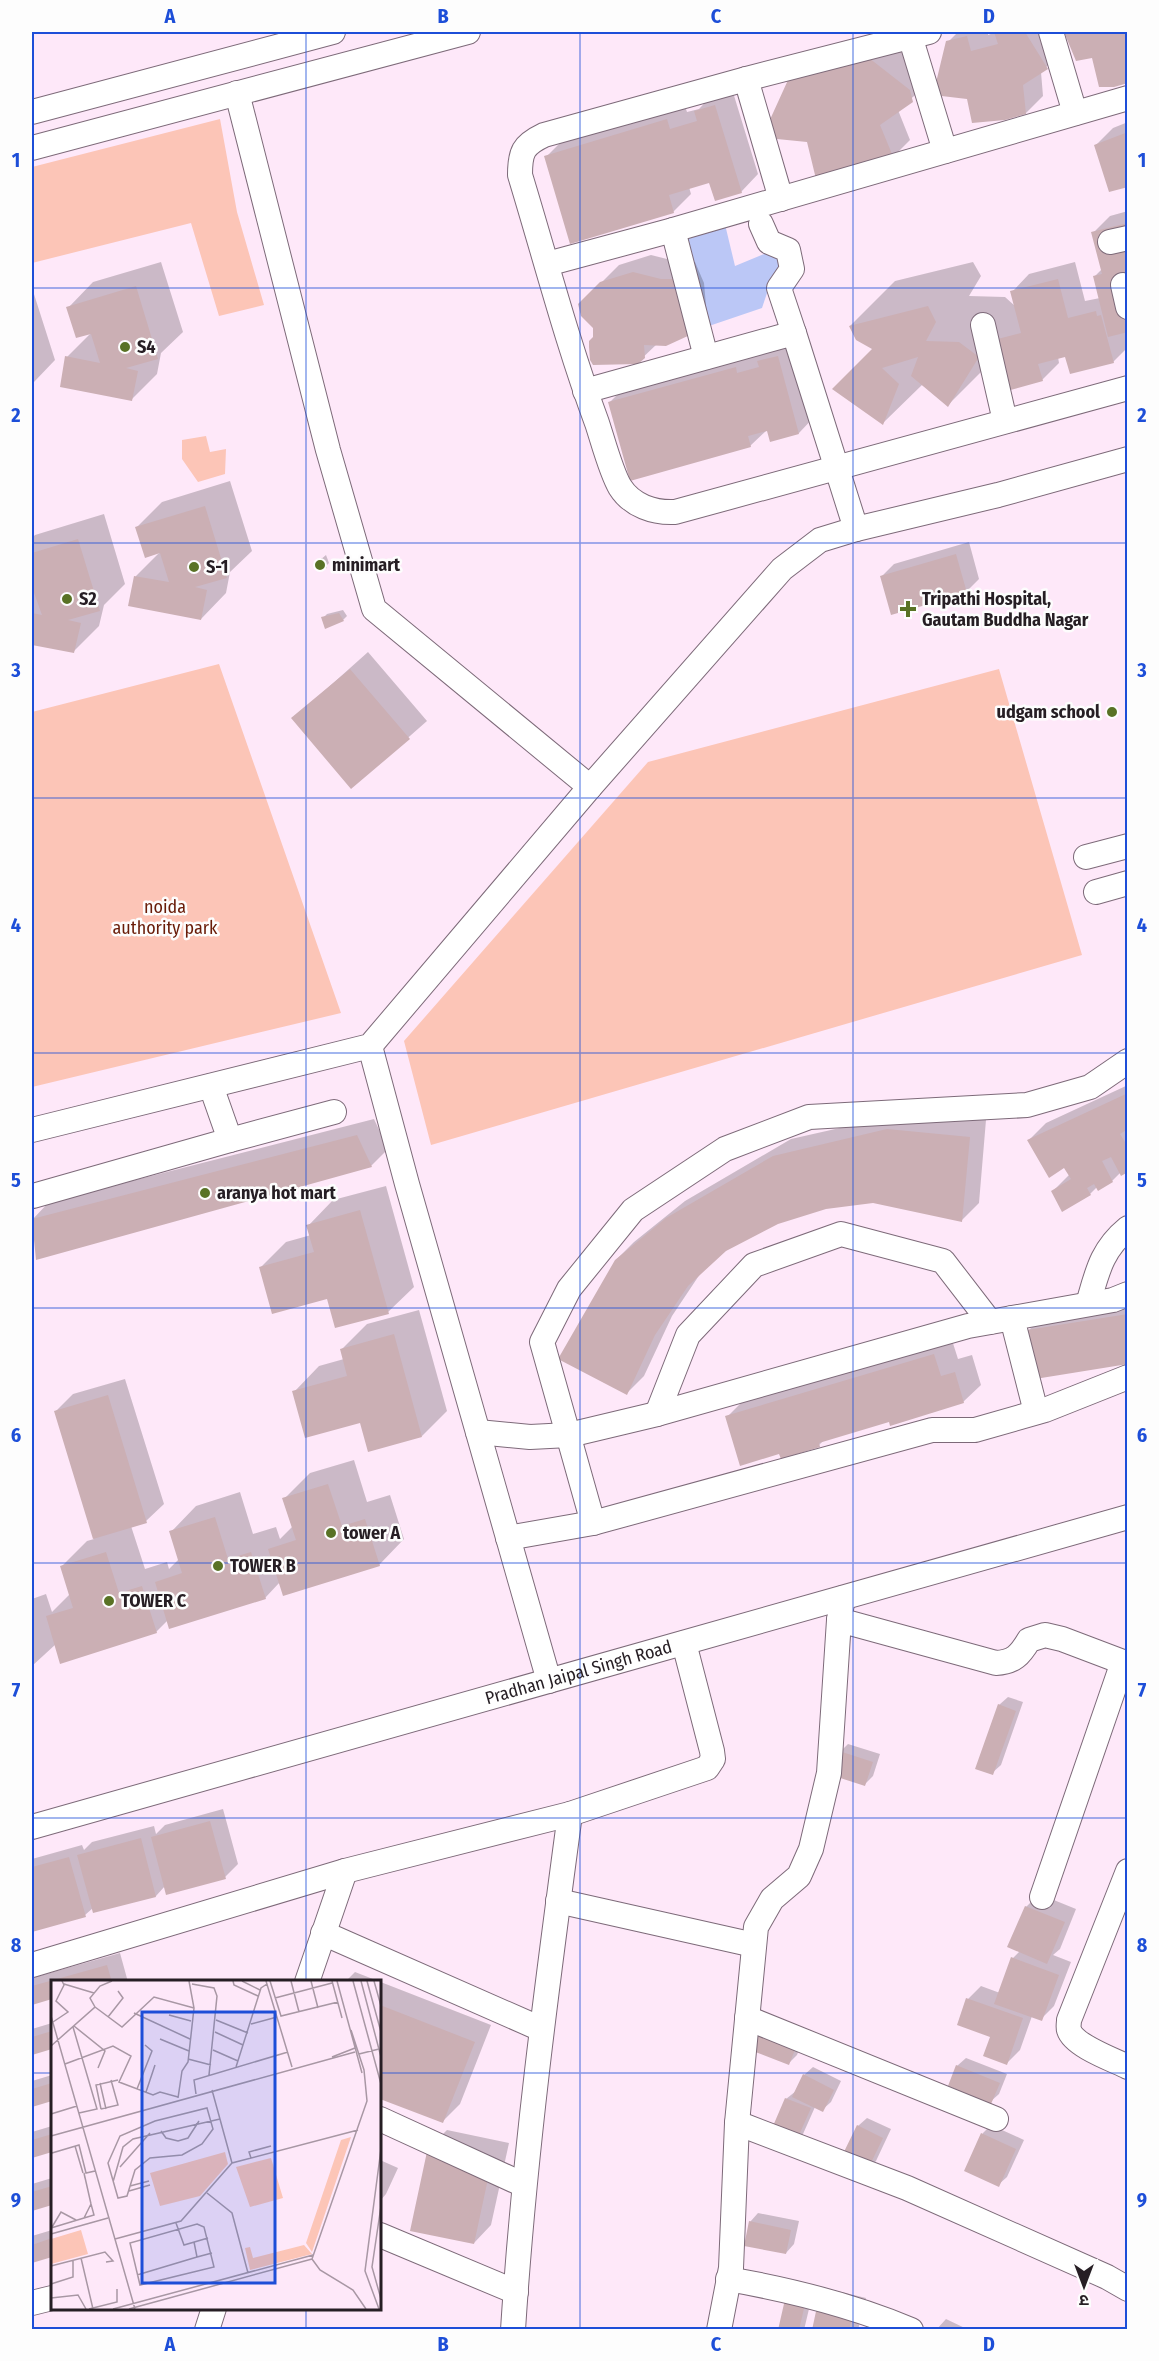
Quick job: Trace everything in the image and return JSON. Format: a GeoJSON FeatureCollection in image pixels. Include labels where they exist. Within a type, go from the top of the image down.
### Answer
{"type":"FeatureCollection","features":[{"type":"Feature","properties":{"kind":"street"},"geometry":{"type":"LineString","coordinates":[[32,112],[333,32]]}},
{"type":"Feature","properties":{"kind":"street"},"geometry":{"type":"LineString","coordinates":[[32,148],[468,32]]}},
{"type":"Feature","properties":{"kind":"street"},"geometry":{"type":"LineString","coordinates":[[1051,32],[1075,113]]}},
{"type":"Feature","properties":{"kind":"street"},"geometry":{"type":"LineString","coordinates":[[945,151],[920,34],[544,135],[526,147],[521,154],[520,175],[585,391],[620,487],[632,500],[645,508],[661,513],[675,512],[1128,388]]}},
{"type":"Feature","properties":{"kind":"street"},"geometry":{"type":"LineString","coordinates":[[746,79],[781,199]]}},
{"type":"Feature","properties":{"kind":"street"},"geometry":{"type":"LineString","coordinates":[[237,93],[328,450],[374,609],[590,787]]}},
{"type":"Feature","properties":{"kind":"street"},"geometry":{"type":"LineString","coordinates":[[547,264],[673,230],[1128,98]]}},
{"type":"Feature","properties":{"kind":"street"},"geometry":{"type":"LineString","coordinates":[[761,224],[769,242],[788,250],[792,269],[778,288],[856,529]]}},
{"type":"Feature","properties":{"kind":"street"},"geometry":{"type":"LineString","coordinates":[[673,230],[706,357]]}},
{"type":"Feature","properties":{"kind":"street"},"geometry":{"type":"LineString","coordinates":[[983,325],[1005,421]]}},
{"type":"Feature","properties":{"kind":"street"},"geometry":{"type":"LineString","coordinates":[[585,391],[794,333]]}},
{"type":"Feature","properties":{"kind":"street"},"geometry":{"type":"LineString","coordinates":[[32,1130],[370,1046],[590,787],[782,568],[820,540],[1128,459]]}},
{"type":"Feature","properties":{"kind":"street"},"geometry":{"type":"LineString","coordinates":[[1086,857],[1128,846]]}},
{"type":"Feature","properties":{"kind":"street"},"geometry":{"type":"LineString","coordinates":[[1096,892],[1128,882]]}},
{"type":"Feature","properties":{"kind":"street"},"geometry":{"type":"LineString","coordinates":[[370,1046],[549,1681]]}},
{"type":"Feature","properties":{"kind":"street"},"geometry":{"type":"LineString","coordinates":[[594,1523],[542,1341],[568,1289],[633,1210],[725,1149],[809,1117],[1027,1106],[1090,1087],[1128,1061]]}},
{"type":"Feature","properties":{"kind":"street"},"geometry":{"type":"LineString","coordinates":[[211,1086],[230,1140]]}},
{"type":"Feature","properties":{"kind":"street"},"geometry":{"type":"LineString","coordinates":[[33,1196],[334,1112]]}},
{"type":"Feature","properties":{"kind":"street"},"geometry":{"type":"LineString","coordinates":[[1088,1304],[1099,1263],[1113,1240],[1128,1228]]}},
{"type":"Feature","properties":{"kind":"street"},"geometry":{"type":"LineString","coordinates":[[657,1414],[688,1335],[754,1265],[841,1234],[944,1261],[1001,1320],[1036,1412]]}},
{"type":"Feature","properties":{"kind":"street"},"geometry":{"type":"LineString","coordinates":[[478,1432],[530,1437],[569,1435],[657,1414],[957,1329],[1128,1294]]}},
{"type":"Feature","properties":{"kind":"street"},"geometry":{"type":"LineString","coordinates":[[508,1538],[594,1523],[932,1430],[975,1430],[1036,1412],[1128,1377]]}},
{"type":"Feature","properties":{"kind":"street","name":"Pradhan Jaipal Singh Road"},"geometry":{"type":"LineString","coordinates":[[32,1827],[684,1643],[841,1609],[1128,1517]]}},
{"type":"Feature","properties":{"kind":"street"},"geometry":{"type":"LineString","coordinates":[[719,2330],[728,2279],[737,2123],[756,1927],[772,1899],[799,1876],[811,1849],[829,1773],[841,1609],[996,1663],[1010,1662],[1021,1653],[1029,1640],[1045,1635],[1062,1639],[1125,1663],[1042,1897]]}},
{"type":"Feature","properties":{"kind":"street"},"geometry":{"type":"LineString","coordinates":[[32,1965],[345,1871],[570,1814],[707,1768],[711,1763],[712,1751],[684,1643]]}},
{"type":"Feature","properties":{"kind":"street"},"geometry":{"type":"LineString","coordinates":[[513,2330],[541,2029],[570,1814]]}},
{"type":"Feature","properties":{"kind":"street"},"geometry":{"type":"LineString","coordinates":[[307,1980],[345,1871]]}},
{"type":"Feature","properties":{"kind":"street"},"geometry":{"type":"LineString","coordinates":[[1128,1871],[1069,2020],[1069,2031],[1074,2038],[1090,2049],[1128,2067]]}},
{"type":"Feature","properties":{"kind":"street"},"geometry":{"type":"LineString","coordinates":[[558,1901],[754,1945]]}},
{"type":"Feature","properties":{"kind":"street"},"geometry":{"type":"LineString","coordinates":[[323,1933],[541,2029]]}},
{"type":"Feature","properties":{"kind":"street"},"geometry":{"type":"LineString","coordinates":[[747,2018],[996,2119]]}},
{"type":"Feature","properties":{"kind":"street"},"geometry":{"type":"LineString","coordinates":[[381,2119],[525,2185]]}},
{"type":"Feature","properties":{"kind":"street"},"geometry":{"type":"LineString","coordinates":[[737,2123],[907,2188],[1107,2277],[1128,2289]]}},
{"type":"Feature","properties":{"kind":"street"},"geometry":{"type":"LineString","coordinates":[[381,2235],[516,2292]]}},
{"type":"Feature","properties":{"kind":"street"},"geometry":{"type":"LineString","coordinates":[[728,2279],[811,2296],[885,2319],[911,2330]]}},
{"type":"Feature","properties":{"kind":"street"},"geometry":{"type":"LineString","coordinates":[[32,2303],[51,2298]]}},
{"type":"Feature","properties":{"kind":"street"},"geometry":{"type":"LineString","coordinates":[[207,2330],[213,2310]]}},
{"type":"Feature","properties":{"kind":"green space"},"geometry":{"type":"Polygon","coordinates":[[[220,119],[237,212],[264,305],[219,316],[191,223],[32,263],[32,167],[220,119]]]}},
{"type":"Feature","properties":{"kind":"green space"},"geometry":{"type":"Polygon","coordinates":[[[206,436],[210,452],[226,449],[225,474],[198,482],[182,459],[182,440],[206,436]]]}},
{"type":"Feature","properties":{"kind":"green space","name":"noida authority park"},"geometry":{"type":"Polygon","coordinates":[[[219,664],[341,1013],[32,1087],[32,712],[219,664]]]}},
{"type":"Feature","properties":{"kind":"green space"},"geometry":{"type":"Polygon","coordinates":[[[999,669],[1082,955],[431,1145],[404,1041],[648,762],[999,669]]]}},
{"type":"Feature","properties":{"kind":"water"},"geometry":{"type":"Polygon","coordinates":[[[723,216],[735,266],[769,252],[791,264],[769,287],[762,308],[706,327],[677,243],[723,216]]]}},
{"type":"Feature","properties":{"kind":"building"},"geometry":{"type":"Polygon","coordinates":[[[994,32],[1025,32],[1048,69],[1023,85],[1026,114],[1005,120],[972,123],[967,99],[933,95],[946,41],[967,36],[971,51],[998,44],[994,32]]]}},
{"type":"Feature","properties":{"kind":"building"},"geometry":{"type":"Polygon","coordinates":[[[1064,32],[1128,32],[1128,83],[1114,87],[1099,87],[1092,58],[1076,61],[1064,32]]]}},
{"type":"Feature","properties":{"kind":"building"},"geometry":{"type":"Polygon","coordinates":[[[869,58],[910,90],[913,102],[880,125],[894,159],[816,179],[807,142],[777,139],[768,124],[788,80],[869,58]]]}},
{"type":"Feature","properties":{"kind":"building"},"geometry":{"type":"Polygon","coordinates":[[[715,105],[742,193],[715,201],[709,183],[669,195],[674,213],[570,244],[544,156],[667,119],[670,129],[697,121],[694,111],[715,105]]]}},
{"type":"Feature","properties":{"kind":"building"},"geometry":{"type":"Polygon","coordinates":[[[1128,132],[1128,187],[1109,192],[1094,145],[1128,132]]]}},
{"type":"Feature","properties":{"kind":"building"},"geometry":{"type":"Polygon","coordinates":[[[1128,223],[1128,332],[1108,337],[1093,276],[1102,274],[1091,232],[1128,223]]]}},
{"type":"Feature","properties":{"kind":"building"},"geometry":{"type":"Polygon","coordinates":[[[633,272],[661,279],[677,279],[690,335],[666,346],[644,345],[645,358],[638,364],[593,365],[590,360],[589,341],[593,337],[593,328],[581,316],[578,304],[600,282],[633,272]]]}},
{"type":"Feature","properties":{"kind":"building"},"geometry":{"type":"Polygon","coordinates":[[[1058,279],[1068,318],[1096,311],[1097,316],[1101,315],[1114,363],[1070,374],[1065,357],[1038,364],[1043,381],[1003,392],[990,341],[1021,333],[1010,291],[1058,279]]]}},
{"type":"Feature","properties":{"kind":"building","name":"S4"},"geometry":{"type":"Polygon","coordinates":[[[136,286],[158,359],[126,368],[138,371],[132,401],[60,387],[65,356],[100,363],[91,334],[76,338],[66,307],[136,286]]]}},
{"type":"Feature","properties":{"kind":"building"},"geometry":{"type":"Polygon","coordinates":[[[928,306],[936,322],[926,341],[959,342],[979,357],[948,407],[911,376],[918,357],[882,368],[899,384],[883,425],[832,389],[872,349],[856,340],[849,326],[928,306]]]}},
{"type":"Feature","properties":{"kind":"building"},"geometry":{"type":"Polygon","coordinates":[[[778,356],[799,434],[770,442],[767,431],[748,436],[751,447],[630,481],[608,402],[736,367],[737,373],[759,367],[757,361],[778,356]]]}},
{"type":"Feature","properties":{"kind":"building","name":"S-1"},"geometry":{"type":"Polygon","coordinates":[[[205,506],[227,578],[195,587],[207,590],[201,620],[128,606],[134,576],[169,582],[160,553],[145,558],[135,527],[205,506]]]}},
{"type":"Feature","properties":{"kind":"building","name":"S2"},"geometry":{"type":"Polygon","coordinates":[[[78,539],[100,611],[68,620],[81,623],[74,653],[32,645],[32,613],[42,615],[32,587],[32,553],[78,539]]]}},
{"type":"Feature","properties":{"kind":"building"},"geometry":{"type":"Polygon","coordinates":[[[956,554],[967,593],[891,615],[880,576],[956,554]]]}},
{"type":"Feature","properties":{"kind":"building","name":"minimart"},"geometry":{"type":"Polygon","coordinates":[[[322,558],[327,568],[318,571],[314,563],[322,558]]]}},
{"type":"Feature","properties":{"kind":"building"},"geometry":{"type":"Polygon","coordinates":[[[339,613],[344,621],[325,629],[321,617],[339,613]]]}},
{"type":"Feature","properties":{"kind":"building"},"geometry":{"type":"Polygon","coordinates":[[[350,669],[410,739],[351,789],[291,718],[350,669]]]}},
{"type":"Feature","properties":{"kind":"building"},"geometry":{"type":"Polygon","coordinates":[[[1128,1093],[1128,1129],[1120,1134],[1125,1142],[1128,1142],[1128,1172],[1121,1176],[1111,1157],[1102,1161],[1113,1182],[1098,1191],[1094,1184],[1087,1188],[1091,1195],[1062,1212],[1051,1191],[1071,1179],[1064,1168],[1049,1178],[1027,1140],[1128,1093]]]}},
{"type":"Feature","properties":{"kind":"building"},"geometry":{"type":"Polygon","coordinates":[[[887,1129],[970,1137],[962,1222],[873,1203],[826,1209],[778,1224],[726,1251],[688,1286],[655,1335],[627,1395],[558,1359],[615,1260],[666,1218],[773,1156],[887,1129]]]}},
{"type":"Feature","properties":{"kind":"building","name":"aranya hot mart"},"geometry":{"type":"Polygon","coordinates":[[[357,1135],[372,1167],[36,1260],[32,1219],[357,1135]]]}},
{"type":"Feature","properties":{"kind":"building"},"geometry":{"type":"Polygon","coordinates":[[[360,1210],[389,1314],[335,1328],[327,1299],[272,1314],[259,1267],[314,1252],[306,1225],[360,1210]]]}},
{"type":"Feature","properties":{"kind":"building"},"geometry":{"type":"Polygon","coordinates":[[[1128,1314],[1128,1364],[1035,1379],[1027,1330],[1128,1314]]]}},
{"type":"Feature","properties":{"kind":"building"},"geometry":{"type":"Polygon","coordinates":[[[394,1334],[422,1437],[368,1452],[360,1423],[305,1438],[292,1391],[347,1376],[340,1349],[394,1334]]]}},
{"type":"Feature","properties":{"kind":"building"},"geometry":{"type":"Polygon","coordinates":[[[934,1354],[941,1376],[955,1372],[964,1403],[890,1426],[889,1422],[819,1443],[820,1447],[781,1459],[779,1454],[740,1466],[725,1416],[934,1354]]]}},
{"type":"Feature","properties":{"kind":"building"},"geometry":{"type":"Polygon","coordinates":[[[108,1395],[147,1523],[93,1539],[54,1411],[108,1395]]]}},
{"type":"Feature","properties":{"kind":"building","name":"tower A"},"geometry":{"type":"Polygon","coordinates":[[[328,1484],[342,1526],[365,1519],[380,1566],[283,1596],[268,1549],[296,1540],[282,1498],[328,1484]]]}},
{"type":"Feature","properties":{"kind":"building","name":"TOWER B"},"geometry":{"type":"Polygon","coordinates":[[[215,1517],[228,1559],[251,1552],[266,1599],[169,1629],[155,1582],[182,1573],[169,1531],[215,1517]]]}},
{"type":"Feature","properties":{"kind":"building","name":"TOWER C"},"geometry":{"type":"Polygon","coordinates":[[[106,1552],[119,1593],[142,1586],[157,1633],[60,1664],[46,1616],[73,1608],[60,1566],[106,1552]]]}},
{"type":"Feature","properties":{"kind":"building"},"geometry":{"type":"Polygon","coordinates":[[[998,1704],[1016,1711],[993,1775],[975,1769],[998,1704]]]}},
{"type":"Feature","properties":{"kind":"building"},"geometry":{"type":"Polygon","coordinates":[[[839,1751],[873,1762],[865,1786],[831,1775],[839,1751]]]}},
{"type":"Feature","properties":{"kind":"building"},"geometry":{"type":"Polygon","coordinates":[[[210,1821],[226,1879],[166,1895],[151,1837],[210,1821]]]}},
{"type":"Feature","properties":{"kind":"building"},"geometry":{"type":"Polygon","coordinates":[[[141,1838],[156,1897],[93,1913],[77,1855],[141,1838]]]}},
{"type":"Feature","properties":{"kind":"building"},"geometry":{"type":"Polygon","coordinates":[[[69,1857],[86,1917],[32,1932],[32,1867],[69,1857]]]}},
{"type":"Feature","properties":{"kind":"building"},"geometry":{"type":"Polygon","coordinates":[[[1025,1906],[1065,1922],[1047,1964],[1007,1947],[1025,1906]]]}},
{"type":"Feature","properties":{"kind":"building"},"geometry":{"type":"Polygon","coordinates":[[[1011,1957],[1059,1975],[1042,2021],[994,2004],[1011,1957]]]}},
{"type":"Feature","properties":{"kind":"building"},"geometry":{"type":"Polygon","coordinates":[[[107,1965],[111,1980],[53,1980],[107,1965]]]}},
{"type":"Feature","properties":{"kind":"building"},"geometry":{"type":"Polygon","coordinates":[[[51,1981],[51,1999],[32,2005],[32,1986],[51,1981]]]}},
{"type":"Feature","properties":{"kind":"building"},"geometry":{"type":"Polygon","coordinates":[[[966,1998],[1023,2018],[1007,2065],[983,2056],[990,2037],[957,2025],[966,1998]]]}},
{"type":"Feature","properties":{"kind":"building"},"geometry":{"type":"Polygon","coordinates":[[[381,2005],[475,2042],[443,2123],[381,2099],[381,2005]]]}},
{"type":"Feature","properties":{"kind":"building"},"geometry":{"type":"Polygon","coordinates":[[[752,2030],[796,2047],[789,2065],[745,2048],[752,2030]]]}},
{"type":"Feature","properties":{"kind":"building"},"geometry":{"type":"Polygon","coordinates":[[[51,2031],[51,2049],[32,2055],[32,2037],[51,2031]]]}},
{"type":"Feature","properties":{"kind":"building"},"geometry":{"type":"Polygon","coordinates":[[[956,2065],[1000,2083],[991,2104],[948,2086],[956,2065]]]}},
{"type":"Feature","properties":{"kind":"building"},"geometry":{"type":"Polygon","coordinates":[[[803,2074],[834,2090],[823,2112],[792,2097],[803,2074]]]}},
{"type":"Feature","properties":{"kind":"building"},"geometry":{"type":"Polygon","coordinates":[[[51,2083],[51,2101],[32,2107],[32,2089],[51,2083]]]}},
{"type":"Feature","properties":{"kind":"building"},"geometry":{"type":"Polygon","coordinates":[[[785,2098],[811,2108],[795,2144],[770,2133],[785,2098]]]}},
{"type":"Feature","properties":{"kind":"building"},"geometry":{"type":"Polygon","coordinates":[[[857,2125],[883,2138],[867,2171],[841,2158],[857,2125]]]}},
{"type":"Feature","properties":{"kind":"building"},"geometry":{"type":"Polygon","coordinates":[[[981,2133],[1016,2149],[999,2187],[964,2171],[981,2133]]]}},
{"type":"Feature","properties":{"kind":"building"},"geometry":{"type":"Polygon","coordinates":[[[51,2134],[51,2152],[32,2158],[32,2140],[51,2134]]]}},
{"type":"Feature","properties":{"kind":"building"},"geometry":{"type":"Polygon","coordinates":[[[428,2147],[492,2160],[474,2244],[410,2231],[428,2147]]]}},
{"type":"Feature","properties":{"kind":"building"},"geometry":{"type":"Polygon","coordinates":[[[51,2186],[51,2205],[32,2211],[32,2192],[51,2186]]]}},
{"type":"Feature","properties":{"kind":"building"},"geometry":{"type":"Polygon","coordinates":[[[749,2221],[791,2230],[786,2254],[744,2246],[749,2221]]]}},
{"type":"Feature","properties":{"kind":"building"},"geometry":{"type":"Polygon","coordinates":[[[51,2238],[51,2257],[32,2263],[32,2245],[51,2238]]]}},
{"type":"Feature","properties":{"kind":"building"},"geometry":{"type":"Polygon","coordinates":[[[786,2295],[806,2300],[799,2330],[778,2330],[786,2295]]]}},
{"type":"Feature","properties":{"kind":"building"},"geometry":{"type":"Polygon","coordinates":[[[818,2302],[854,2311],[849,2330],[812,2330],[818,2302]]]}},
{"type":"Feature","properties":{"kind":"place","name":"S4"},"geometry":{"type":"Point","coordinates":[125,347]}},
{"type":"Feature","properties":{"kind":"place","name":"minimart"},"geometry":{"type":"Point","coordinates":[320,565]}},
{"type":"Feature","properties":{"kind":"place","name":"S-1"},"geometry":{"type":"Point","coordinates":[194,567]}},
{"type":"Feature","properties":{"kind":"place","name":"S2"},"geometry":{"type":"Point","coordinates":[67,599]}},
{"type":"Feature","properties":{"kind":"place","name":"Tripathi Hospital, Gautam Buddha Nagar"},"geometry":{"type":"Point","coordinates":[908,609]}},
{"type":"Feature","properties":{"kind":"place","name":"udgam school"},"geometry":{"type":"Point","coordinates":[1112,712]}},
{"type":"Feature","properties":{"kind":"place","name":"aranya hot mart"},"geometry":{"type":"Point","coordinates":[205,1193]}},
{"type":"Feature","properties":{"kind":"place","name":"tower A"},"geometry":{"type":"Point","coordinates":[331,1533]}},
{"type":"Feature","properties":{"kind":"place","name":"TOWER B"},"geometry":{"type":"Point","coordinates":[218,1566]}},
{"type":"Feature","properties":{"kind":"place","name":"TOWER C"},"geometry":{"type":"Point","coordinates":[109,1601]}}]}
